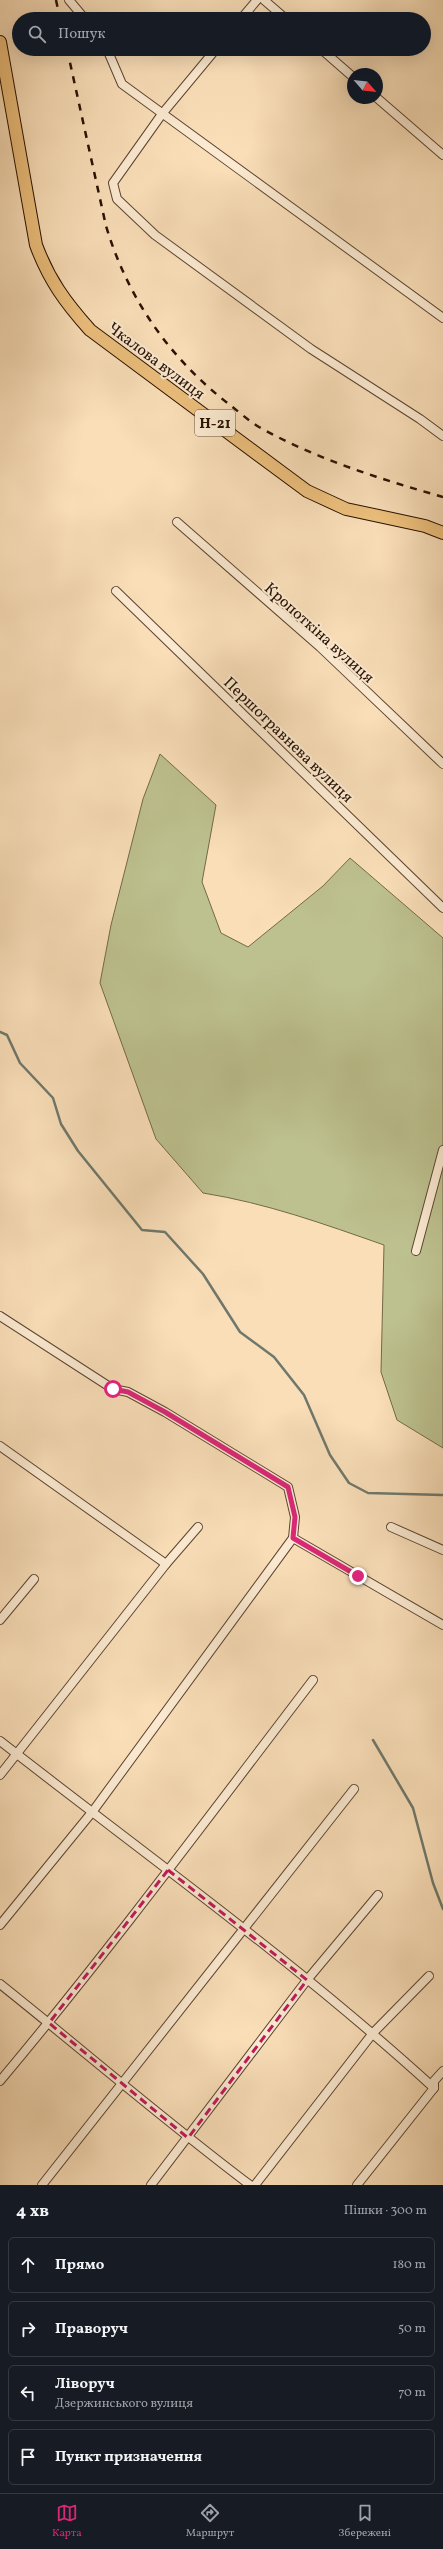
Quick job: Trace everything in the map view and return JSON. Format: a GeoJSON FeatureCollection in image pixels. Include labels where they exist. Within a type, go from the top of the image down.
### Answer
{"type":"FeatureCollection","features":[{"type":"Feature","properties":{"kind":"main road","name":"Чкалова вулиця"},"geometry":{"type":"LineString","coordinates":[[0,42],[36,245],[46,273],[68,305],[90,330],[307,491],[346,508],[425,526],[443,533]]}},
{"type":"Feature","properties":{"kind":"street"},"geometry":{"type":"LineString","coordinates":[[69,0],[79,12]]}},
{"type":"Feature","properties":{"kind":"street"},"geometry":{"type":"LineString","coordinates":[[247,12],[257,0]]}},
{"type":"Feature","properties":{"kind":"street"},"geometry":{"type":"LineString","coordinates":[[264,0],[278,12]]}},
{"type":"Feature","properties":{"kind":"street"},"geometry":{"type":"LineString","coordinates":[[110,56],[122,84],[443,318]]}},
{"type":"Feature","properties":{"kind":"street"},"geometry":{"type":"LineString","coordinates":[[210,56],[162,114],[113,182],[117,199],[155,235],[311,349],[420,419],[443,436]]}},
{"type":"Feature","properties":{"kind":"street"},"geometry":{"type":"LineString","coordinates":[[329,56],[347,72]]}},
{"type":"Feature","properties":{"kind":"street"},"geometry":{"type":"LineString","coordinates":[[383,103],[443,155]]}},
{"type":"Feature","properties":{"kind":"street","name":"Кропоткіна вулиця"},"geometry":{"type":"LineString","coordinates":[[177,522],[320,647],[443,764]]}},
{"type":"Feature","properties":{"kind":"street","name":"Першотравнева вулиця"},"geometry":{"type":"LineString","coordinates":[[116,591],[443,908]]}},
{"type":"Feature","properties":{"kind":"street"},"geometry":{"type":"LineString","coordinates":[[416,1251],[443,1150]]}},
{"type":"Feature","properties":{"kind":"street"},"geometry":{"type":"LineString","coordinates":[[0,1316],[113,1389],[128,1392],[165,1412],[288,1487],[295,1517],[293,1538],[93,1811],[0,1925]]}},
{"type":"Feature","properties":{"kind":"street"},"geometry":{"type":"LineString","coordinates":[[0,1446],[166,1564]]}},
{"type":"Feature","properties":{"kind":"street"},"geometry":{"type":"LineString","coordinates":[[0,1774],[166,1564],[198,1527]]}},
{"type":"Feature","properties":{"kind":"street"},"geometry":{"type":"LineString","coordinates":[[391,1527],[443,1550]]}},
{"type":"Feature","properties":{"kind":"street"},"geometry":{"type":"LineString","coordinates":[[293,1538],[443,1626]]}},
{"type":"Feature","properties":{"kind":"street"},"geometry":{"type":"LineString","coordinates":[[0,1620],[34,1579]]}},
{"type":"Feature","properties":{"kind":"street"},"geometry":{"type":"LineString","coordinates":[[0,2081],[49,2023],[168,1870],[312,1680]]}},
{"type":"Feature","properties":{"kind":"street"},"geometry":{"type":"LineString","coordinates":[[0,1741],[93,1811],[373,2032],[434,2088]]}},
{"type":"Feature","properties":{"kind":"street"},"geometry":{"type":"LineString","coordinates":[[42,2185],[124,2083],[354,1789]]}},
{"type":"Feature","properties":{"kind":"street"},"geometry":{"type":"LineString","coordinates":[[151,2185],[307,1980],[378,1895]]}},
{"type":"Feature","properties":{"kind":"street"},"geometry":{"type":"LineString","coordinates":[[255,2185],[373,2032],[429,1976]]}},
{"type":"Feature","properties":{"kind":"street"},"geometry":{"type":"LineString","coordinates":[[0,1984],[124,2083],[188,2138],[250,2185]]}},
{"type":"Feature","properties":{"kind":"street"},"geometry":{"type":"LineString","coordinates":[[357,2185],[434,2088],[434,2080],[443,2071]]}},
{"type":"Feature","properties":{"kind":"highlighted area"},"geometry":{"type":"Polygon","coordinates":[[[168,1870],[307,1980],[188,2138],[49,2023],[168,1870]]]}},
{"type":"Feature","properties":{"kind":"green space"},"geometry":{"type":"Polygon","coordinates":[[[160,754],[216,805],[202,882],[221,933],[248,947],[323,886],[350,858],[443,938],[443,1448],[397,1420],[381,1372],[384,1245],[272,1208],[203,1193],[156,1139],[100,983],[111,925],[143,799],[160,754]]]}},
{"type":"Feature","properties":{"kind":"waterway"},"geometry":{"type":"LineString","coordinates":[[0,1032],[7,1035],[20,1063],[53,1098],[61,1124],[78,1151],[142,1230],[165,1232],[203,1274],[240,1332],[274,1357],[304,1395],[330,1455],[349,1483],[368,1493],[443,1495]]}},
{"type":"Feature","properties":{"kind":"waterway"},"geometry":{"type":"LineString","coordinates":[[373,1740],[413,1808],[433,1883],[443,1909]]}},
{"type":"Feature","properties":{"kind":"railway"},"geometry":{"type":"LineString","coordinates":[[56,0],[59,12]]}},
{"type":"Feature","properties":{"kind":"railway"},"geometry":{"type":"LineString","coordinates":[[69,56],[106,226],[115,253],[139,303],[170,347],[188,368],[208,387],[259,427],[303,449],[349,467],[443,497]]}},
{"type":"Feature","properties":{"kind":"route"},"geometry":{"type":"LineString","coordinates":[[113,1389],[128,1392],[165,1412],[288,1487],[295,1517],[293,1538],[358,1576]]}}]}
